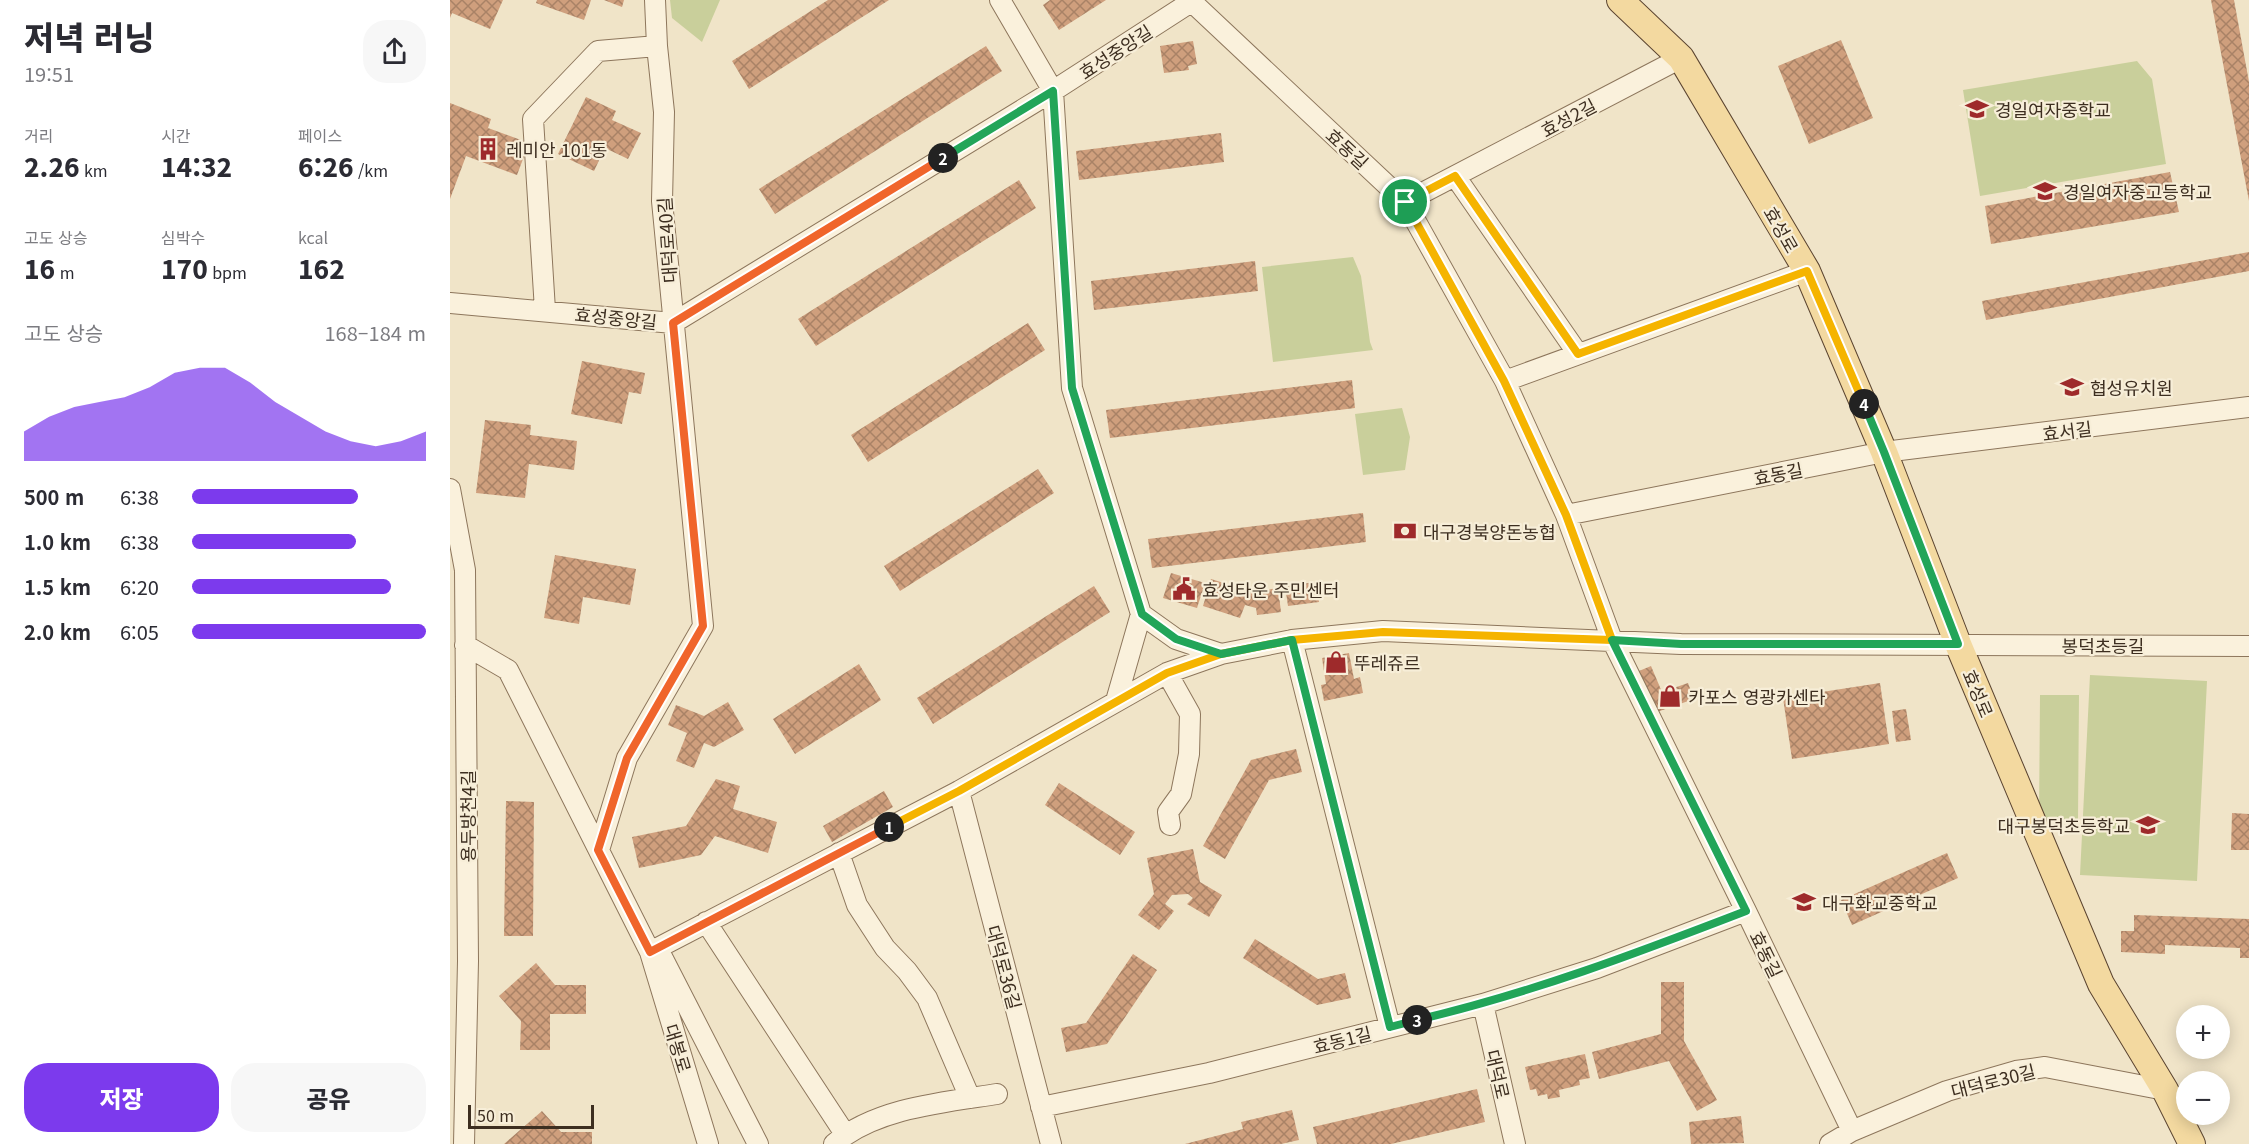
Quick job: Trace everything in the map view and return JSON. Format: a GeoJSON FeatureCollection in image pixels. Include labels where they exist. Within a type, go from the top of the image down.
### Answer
{"type":"FeatureCollection","features":[{"type":"Feature","properties":{"kind":"main road","name":"효성로"},"geometry":{"type":"LineString","coordinates":[[1620,0],[1681,58],[1807,271],[1884,452],[1958,644],[2101,984],[2164,1090],[2192,1144]]}},
{"type":"Feature","properties":{"kind":"street","name":"대덕로40길"},"geometry":{"type":"LineString","coordinates":[[598,850],[627,758],[703,626],[662,201],[664,112],[655,0]]}},
{"type":"Feature","properties":{"kind":"street"},"geometry":{"type":"LineString","coordinates":[[1000,0],[1053,91],[1072,388],[1142,614],[1116,701]]}},
{"type":"Feature","properties":{"kind":"street","name":"효성중앙길"},"geometry":{"type":"LineString","coordinates":[[450,303],[673,323],[1053,91],[1193,1]]}},
{"type":"Feature","properties":{"kind":"street","name":"효동길"},"geometry":{"type":"LineString","coordinates":[[1193,1],[1405,202],[1504,381],[1566,515],[1612,640],[1852,1131]]}},
{"type":"Feature","properties":{"kind":"street"},"geometry":{"type":"LineString","coordinates":[[545,310],[533,119],[598,51],[657,46]]}},
{"type":"Feature","properties":{"kind":"street","name":"효성2길"},"geometry":{"type":"LineString","coordinates":[[1405,202],[1681,58]]}},
{"type":"Feature","properties":{"kind":"street"},"geometry":{"type":"LineString","coordinates":[[1455,176],[1578,354]]}},
{"type":"Feature","properties":{"kind":"street"},"geometry":{"type":"LineString","coordinates":[[1504,381],[1807,271]]}},
{"type":"Feature","properties":{"kind":"street","name":"효서길"},"geometry":{"type":"LineString","coordinates":[[1884,452],[2249,407]]}},
{"type":"Feature","properties":{"kind":"street","name":"효동길"},"geometry":{"type":"LineString","coordinates":[[1566,515],[1884,452]]}},
{"type":"Feature","properties":{"kind":"street","name":"용두방천4길"},"geometry":{"type":"LineString","coordinates":[[450,489],[465,570],[468,962],[464,1144]]}},
{"type":"Feature","properties":{"kind":"street"},"geometry":{"type":"LineString","coordinates":[[1142,614],[1176,639],[1221,654]]}},
{"type":"Feature","properties":{"kind":"street","name":"봉덕초등길"},"geometry":{"type":"LineString","coordinates":[[654,950],[959,791],[1167,673],[1221,654],[1292,640],[1383,632],[1681,644],[2249,646]]}},
{"type":"Feature","properties":{"kind":"street"},"geometry":{"type":"LineString","coordinates":[[1167,673],[1176,663],[1179,653],[1176,639]]}},
{"type":"Feature","properties":{"kind":"street"},"geometry":{"type":"LineString","coordinates":[[1292,640],[1390,1027]]}},
{"type":"Feature","properties":{"kind":"street"},"geometry":{"type":"LineString","coordinates":[[465,645],[508,670],[598,850],[758,1144]]}},
{"type":"Feature","properties":{"kind":"street"},"geometry":{"type":"LineString","coordinates":[[1130,653],[1138,668],[1167,673]]}},
{"type":"Feature","properties":{"kind":"street"},"geometry":{"type":"LineString","coordinates":[[1167,673],[1190,714],[1189,754],[1181,794],[1168,812],[1170,825]]}},
{"type":"Feature","properties":{"kind":"street","name":"대덕로36길"},"geometry":{"type":"LineString","coordinates":[[959,791],[1051,1144]]}},
{"type":"Feature","properties":{"kind":"street"},"geometry":{"type":"LineString","coordinates":[[839,853],[857,905],[885,948],[907,971],[927,998],[970,1098]]}},
{"type":"Feature","properties":{"kind":"street","name":"효동1길"},"geometry":{"type":"LineString","coordinates":[[1041,1107],[1209,1073],[1483,1004],[1597,968],[1746,911]]}},
{"type":"Feature","properties":{"kind":"street"},"geometry":{"type":"LineString","coordinates":[[706,922],[840,1139],[876,1120],[917,1107],[997,1094]]}},
{"type":"Feature","properties":{"kind":"street","name":"대봉로"},"geometry":{"type":"LineString","coordinates":[[654,950],[708,1144]]}},
{"type":"Feature","properties":{"kind":"street","name":"대덕로"},"geometry":{"type":"LineString","coordinates":[[1483,1004],[1515,1144]]}},
{"type":"Feature","properties":{"kind":"street","name":"대덕로30길"},"geometry":{"type":"LineString","coordinates":[[1830,1144],[1852,1131],[1947,1091],[2016,1071],[2045,1067],[2164,1090]]}},
{"type":"Feature","properties":{"kind":"green space"},"geometry":{"type":"Polygon","coordinates":[[[670,0],[720,0],[702,42],[672,18],[670,0]]]}},
{"type":"Feature","properties":{"kind":"green space"},"geometry":{"type":"Polygon","coordinates":[[[2137,61],[2152,79],[2166,164],[1980,196],[1963,90],[2137,61]]]}},
{"type":"Feature","properties":{"kind":"green space"},"geometry":{"type":"Polygon","coordinates":[[[1353,257],[1361,276],[1373,350],[1273,362],[1262,267],[1353,257]]]}},
{"type":"Feature","properties":{"kind":"green space"},"geometry":{"type":"Polygon","coordinates":[[[1402,408],[1410,437],[1405,470],[1363,475],[1355,414],[1402,408]]]}},
{"type":"Feature","properties":{"kind":"green space"},"geometry":{"type":"Polygon","coordinates":[[[2090,675],[2207,681],[2197,881],[2080,875],[2090,675]]]}},
{"type":"Feature","properties":{"kind":"green space"},"geometry":{"type":"Polygon","coordinates":[[[2040,695],[2079,695],[2078,820],[2039,820],[2040,695]]]}},
{"type":"Feature","properties":{"kind":"building"},"geometry":{"type":"Polygon","coordinates":[[[450,0],[503,0],[490,29],[452,13],[450,18],[450,0]]]}},
{"type":"Feature","properties":{"kind":"building"},"geometry":{"type":"Polygon","coordinates":[[[537,0],[591,0],[584,20],[536,3],[537,0]]]}},
{"type":"Feature","properties":{"kind":"building"},"geometry":{"type":"Polygon","coordinates":[[[604,0],[624,0],[622,7],[604,0]]]}},
{"type":"Feature","properties":{"kind":"building"},"geometry":{"type":"Polygon","coordinates":[[[828,0],[889,0],[749,89],[732,61],[828,0]]]}},
{"type":"Feature","properties":{"kind":"building"},"geometry":{"type":"Polygon","coordinates":[[[1050,0],[1106,0],[1059,30],[1043,5],[1050,0]]]}},
{"type":"Feature","properties":{"kind":"building"},"geometry":{"type":"Polygon","coordinates":[[[2211,0],[2234,0],[2249,82],[2249,201],[2211,0]]]}},
{"type":"Feature","properties":{"kind":"building"},"geometry":{"type":"Polygon","coordinates":[[[1841,40],[1873,118],[1809,144],[1778,66],[1841,40]]]}},
{"type":"Feature","properties":{"kind":"building"},"geometry":{"type":"Polygon","coordinates":[[[1193,41],[1197,64],[1188,66],[1189,70],[1164,73],[1160,46],[1193,41]]]}},
{"type":"Feature","properties":{"kind":"building"},"geometry":{"type":"Polygon","coordinates":[[[986,46],[1002,71],[775,214],[759,189],[986,46]]]}},
{"type":"Feature","properties":{"kind":"building"},"geometry":{"type":"Polygon","coordinates":[[[586,97],[616,111],[612,120],[641,133],[628,159],[605,148],[594,171],[558,154],[586,97]]]}},
{"type":"Feature","properties":{"kind":"building","name":"레미안 101동"},"geometry":{"type":"Polygon","coordinates":[[[450,103],[491,119],[488,128],[529,143],[517,175],[466,156],[450,199],[450,103]]]}},
{"type":"Feature","properties":{"kind":"building"},"geometry":{"type":"Polygon","coordinates":[[[1221,133],[1224,162],[1079,180],[1076,151],[1221,133]]]}},
{"type":"Feature","properties":{"kind":"building"},"geometry":{"type":"Polygon","coordinates":[[[2170,172],[2179,212],[1991,244],[1985,206],[2170,172]]]}},
{"type":"Feature","properties":{"kind":"building"},"geometry":{"type":"Polygon","coordinates":[[[1019,180],[1036,208],[816,346],[798,319],[1019,180]]]}},
{"type":"Feature","properties":{"kind":"building"},"geometry":{"type":"Polygon","coordinates":[[[2249,252],[2249,271],[1986,320],[1982,301],[2249,252]]]}},
{"type":"Feature","properties":{"kind":"building"},"geometry":{"type":"Polygon","coordinates":[[[1255,261],[1258,291],[1094,310],[1091,281],[1255,261]]]}},
{"type":"Feature","properties":{"kind":"building"},"geometry":{"type":"Polygon","coordinates":[[[1028,323],[1045,350],[868,462],[851,435],[1028,323]]]}},
{"type":"Feature","properties":{"kind":"building"},"geometry":{"type":"Polygon","coordinates":[[[582,361],[645,373],[641,394],[629,392],[622,424],[571,414],[582,361]]]}},
{"type":"Feature","properties":{"kind":"building"},"geometry":{"type":"Polygon","coordinates":[[[1352,380],[1355,408],[1110,438],[1106,410],[1352,380]]]}},
{"type":"Feature","properties":{"kind":"building"},"geometry":{"type":"Polygon","coordinates":[[[485,420],[531,425],[530,435],[577,441],[574,470],[529,464],[525,498],[476,493],[485,420]]]}},
{"type":"Feature","properties":{"kind":"building"},"geometry":{"type":"Polygon","coordinates":[[[1038,469],[1054,493],[900,591],[884,566],[1038,469]]]}},
{"type":"Feature","properties":{"kind":"building"},"geometry":{"type":"Polygon","coordinates":[[[1363,513],[1366,542],[1152,568],[1148,539],[1363,513]]]}},
{"type":"Feature","properties":{"kind":"building"},"geometry":{"type":"Polygon","coordinates":[[[555,555],[636,569],[630,605],[583,597],[579,624],[544,618],[555,555]]]}},
{"type":"Feature","properties":{"kind":"building"},"geometry":{"type":"Polygon","coordinates":[[[1171,573],[1205,583],[1197,608],[1163,598],[1171,573]]]}},
{"type":"Feature","properties":{"kind":"building"},"geometry":{"type":"Polygon","coordinates":[[[1211,579],[1253,592],[1278,588],[1281,612],[1257,615],[1256,608],[1245,605],[1240,618],[1203,606],[1211,579]]]}},
{"type":"Feature","properties":{"kind":"building"},"geometry":{"type":"Polygon","coordinates":[[[1316,582],[1319,602],[1288,606],[1285,586],[1316,582]]]}},
{"type":"Feature","properties":{"kind":"building"},"geometry":{"type":"Polygon","coordinates":[[[1094,586],[1110,612],[933,724],[917,698],[1094,586]]]}},
{"type":"Feature","properties":{"kind":"building"},"geometry":{"type":"Polygon","coordinates":[[[1349,653],[1354,679],[1360,677],[1363,693],[1324,701],[1321,685],[1326,684],[1322,658],[1349,653]]]}},
{"type":"Feature","properties":{"kind":"building"},"geometry":{"type":"Polygon","coordinates":[[[859,664],[881,700],[795,754],[773,719],[859,664]]]}},
{"type":"Feature","properties":{"kind":"building"},"geometry":{"type":"Polygon","coordinates":[[[1651,666],[1662,692],[1688,683],[1694,699],[1657,712],[1639,671],[1651,666]]]}},
{"type":"Feature","properties":{"kind":"building"},"geometry":{"type":"Polygon","coordinates":[[[1880,683],[1889,744],[1792,759],[1783,698],[1880,683]]]}},
{"type":"Feature","properties":{"kind":"building"},"geometry":{"type":"Polygon","coordinates":[[[728,702],[744,730],[714,747],[704,743],[694,768],[676,761],[687,733],[668,725],[676,705],[704,716],[728,702]]]}},
{"type":"Feature","properties":{"kind":"building"},"geometry":{"type":"Polygon","coordinates":[[[1906,709],[1911,740],[1896,742],[1892,711],[1906,709]]]}},
{"type":"Feature","properties":{"kind":"building"},"geometry":{"type":"Polygon","coordinates":[[[1296,749],[1302,772],[1269,780],[1225,859],[1203,846],[1251,760],[1296,749]]]}},
{"type":"Feature","properties":{"kind":"building"},"geometry":{"type":"Polygon","coordinates":[[[716,779],[740,786],[733,809],[777,822],[768,853],[715,836],[701,855],[639,868],[632,837],[686,826],[716,779]]]}},
{"type":"Feature","properties":{"kind":"building"},"geometry":{"type":"Polygon","coordinates":[[[1059,783],[1135,832],[1120,855],[1045,805],[1059,783]]]}},
{"type":"Feature","properties":{"kind":"building"},"geometry":{"type":"Polygon","coordinates":[[[884,791],[893,807],[832,842],[823,826],[884,791]]]}},
{"type":"Feature","properties":{"kind":"building"},"geometry":{"type":"Polygon","coordinates":[[[506,801],[534,802],[533,936],[504,936],[506,801]]]}},
{"type":"Feature","properties":{"kind":"building"},"geometry":{"type":"Polygon","coordinates":[[[2232,813],[2249,814],[2249,850],[2231,850],[2232,813]]]}},
{"type":"Feature","properties":{"kind":"building"},"geometry":{"type":"Polygon","coordinates":[[[1193,849],[1200,882],[1222,895],[1209,917],[1187,904],[1193,898],[1188,894],[1172,895],[1165,904],[1174,911],[1159,930],[1138,915],[1154,894],[1147,858],[1193,849]]]}},
{"type":"Feature","properties":{"kind":"building"},"geometry":{"type":"Polygon","coordinates":[[[1947,853],[1958,878],[1852,925],[1841,900],[1947,853]]]}},
{"type":"Feature","properties":{"kind":"building"},"geometry":{"type":"Polygon","coordinates":[[[2134,915],[2249,919],[2249,958],[2240,958],[2240,948],[2165,945],[2165,954],[2121,952],[2121,931],[2134,931],[2134,915]]]}},
{"type":"Feature","properties":{"kind":"building"},"geometry":{"type":"Polygon","coordinates":[[[1255,939],[1318,979],[1345,973],[1351,998],[1317,1005],[1243,958],[1255,939]]]}},
{"type":"Feature","properties":{"kind":"building"},"geometry":{"type":"Polygon","coordinates":[[[1133,954],[1157,970],[1107,1044],[1066,1052],[1061,1028],[1086,1023],[1133,954]]]}},
{"type":"Feature","properties":{"kind":"building"},"geometry":{"type":"Polygon","coordinates":[[[536,963],[555,985],[586,985],[586,1014],[550,1014],[550,1050],[520,1050],[521,1021],[499,996],[536,963]]]}},
{"type":"Feature","properties":{"kind":"building"},"geometry":{"type":"Polygon","coordinates":[[[1661,982],[1684,982],[1684,1041],[1717,1100],[1697,1111],[1669,1061],[1599,1079],[1592,1052],[1661,1034],[1661,982]]]}},
{"type":"Feature","properties":{"kind":"building"},"geometry":{"type":"Polygon","coordinates":[[[1585,1054],[1590,1078],[1579,1080],[1580,1085],[1559,1090],[1560,1097],[1548,1099],[1547,1094],[1538,1096],[1536,1089],[1530,1090],[1525,1067],[1585,1054]]]}},
{"type":"Feature","properties":{"kind":"building"},"geometry":{"type":"Polygon","coordinates":[[[1477,1089],[1485,1122],[1391,1144],[1317,1144],[1313,1127],[1477,1089]]]}},
{"type":"Feature","properties":{"kind":"building"},"geometry":{"type":"Polygon","coordinates":[[[1292,1110],[1299,1140],[1281,1144],[1185,1144],[1243,1129],[1241,1122],[1292,1110]]]}},
{"type":"Feature","properties":{"kind":"building"},"geometry":{"type":"Polygon","coordinates":[[[542,1111],[561,1132],[592,1132],[592,1144],[504,1144],[542,1111]]]}},
{"type":"Feature","properties":{"kind":"building"},"geometry":{"type":"Polygon","coordinates":[[[1741,1116],[1744,1143],[1691,1144],[1689,1122],[1741,1116]]]}},
{"type":"Feature","properties":{"kind":"place","name":"경일여자중학교"},"geometry":{"type":"Point","coordinates":[1977,109]}},
{"type":"Feature","properties":{"kind":"place","name":"레미안 101동"},"geometry":{"type":"Point","coordinates":[488,149]}},
{"type":"Feature","properties":{"kind":"place","name":"경일여자중고등학교"},"geometry":{"type":"Point","coordinates":[2045,191]}},
{"type":"Feature","properties":{"kind":"place","name":"협성유치원"},"geometry":{"type":"Point","coordinates":[2072,387]}},
{"type":"Feature","properties":{"kind":"place","name":"대구경북양돈농협"},"geometry":{"type":"Point","coordinates":[1405,531]}},
{"type":"Feature","properties":{"kind":"place","name":"효성타운 주민센터"},"geometry":{"type":"Point","coordinates":[1184,589]}},
{"type":"Feature","properties":{"kind":"place","name":"뚜레쥬르"},"geometry":{"type":"Point","coordinates":[1336,662]}},
{"type":"Feature","properties":{"kind":"place","name":"카포스 영광카센타"},"geometry":{"type":"Point","coordinates":[1670,696]}},
{"type":"Feature","properties":{"kind":"place","name":"대구봉덕초등학교"},"geometry":{"type":"Point","coordinates":[2148,825]}},
{"type":"Feature","properties":{"kind":"place","name":"대구화교중학교"},"geometry":{"type":"Point","coordinates":[1804,902]}},
{"type":"Feature","properties":{"kind":"route"},"geometry":{"type":"LineString","coordinates":[[1405,202],[1455,176],[1578,354],[1807,271],[1884,452],[1958,644],[1681,644],[1612,640],[1746,911],[1597,968],[1483,1004],[1390,1027],[1292,640],[1233,651],[1221,654],[1176,639],[1142,614],[1072,388],[1053,91],[673,323],[703,626],[627,758],[598,850],[650,952],[959,791],[1167,673],[1221,654],[1292,640],[1313,637],[1383,632],[1612,640],[1566,515],[1504,381],[1405,202]]}}]}
